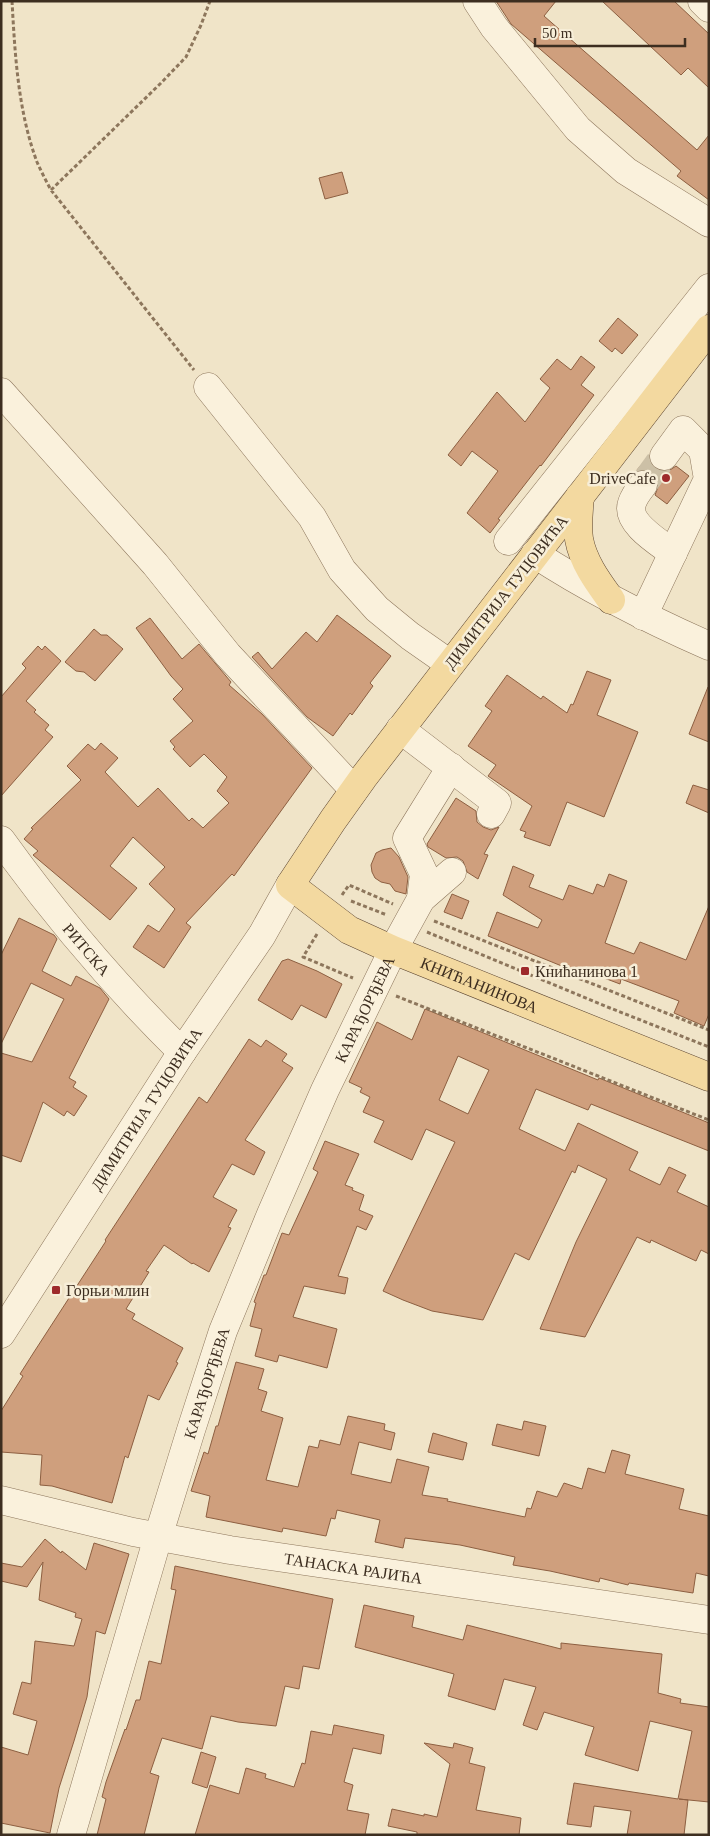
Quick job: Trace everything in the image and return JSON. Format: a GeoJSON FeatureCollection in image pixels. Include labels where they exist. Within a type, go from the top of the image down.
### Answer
{"type":"FeatureCollection","features":[{"type":"Feature","properties":{"kind":"main road","name":"ДИМИТРИЈА ТУЦОВИЋА"},"geometry":{"type":"LineString","coordinates":[[290,885],[354,790],[709,328]]}},
{"type":"Feature","properties":{"kind":"main road"},"geometry":{"type":"LineString","coordinates":[[580,496],[579,538],[584,557],[611,600]]}},
{"type":"Feature","properties":{"kind":"main road","name":"КНИЋАНИНОВА"},"geometry":{"type":"LineString","coordinates":[[290,885],[349,930],[393,950],[709,1077]]}},
{"type":"Feature","properties":{"kind":"street"},"geometry":{"type":"LineString","coordinates":[[477,1],[494,27],[578,129],[626,171],[709,223]]}},
{"type":"Feature","properties":{"kind":"street"},"geometry":{"type":"LineString","coordinates":[[702,1],[709,8]]}},
{"type":"Feature","properties":{"kind":"street"},"geometry":{"type":"LineString","coordinates":[[508,541],[709,288]]}},
{"type":"Feature","properties":{"kind":"street"},"geometry":{"type":"LineString","coordinates":[[208,387],[312,517],[342,570],[378,609],[410,636],[450,664]]}},
{"type":"Feature","properties":{"kind":"street"},"geometry":{"type":"LineString","coordinates":[[1,392],[156,564],[228,655],[354,790]]}},
{"type":"Feature","properties":{"kind":"street"},"geometry":{"type":"LineString","coordinates":[[643,616],[708,479],[704,450],[682,430],[664,456]]}},
{"type":"Feature","properties":{"kind":"street"},"geometry":{"type":"LineString","coordinates":[[643,486],[632,504],[632,516],[642,529],[673,553]]}},
{"type":"Feature","properties":{"kind":"street"},"geometry":{"type":"LineString","coordinates":[[535,554],[611,600],[709,646]]}},
{"type":"Feature","properties":{"kind":"street"},"geometry":{"type":"LineString","coordinates":[[400,729],[497,803],[491,814]]}},
{"type":"Feature","properties":{"kind":"street"},"geometry":{"type":"LineString","coordinates":[[413,915],[424,874],[406,838],[451,767]]}},
{"type":"Feature","properties":{"kind":"street","name":"РИТСКА"},"geometry":{"type":"LineString","coordinates":[[1,840],[33,883],[144,1014],[182,1052]]}},
{"type":"Feature","properties":{"kind":"street"},"geometry":{"type":"LineString","coordinates":[[413,915],[452,872]]}},
{"type":"Feature","properties":{"kind":"street","name":"ДИМИТРИЈА ТУЦОВИЋА"},"geometry":{"type":"LineString","coordinates":[[1,1334],[182,1052],[262,935],[290,885]]}},
{"type":"Feature","properties":{"kind":"street","name":"КАРАЂОРЂЕВА"},"geometry":{"type":"LineString","coordinates":[[71,1835],[158,1537],[223,1331],[317,1107],[393,950],[413,915]]}},
{"type":"Feature","properties":{"kind":"street","name":"ТАНАСКА РАЈИЋА"},"geometry":{"type":"LineString","coordinates":[[1,1500],[158,1537],[230,1550],[709,1620]]}},
{"type":"Feature","properties":{"kind":"path"},"geometry":{"type":"LineString","coordinates":[[12,1],[15,64],[26,124],[37,163],[51,190],[208,387]]}},
{"type":"Feature","properties":{"kind":"path"},"geometry":{"type":"LineString","coordinates":[[51,190],[186,57],[210,1]]}},
{"type":"Feature","properties":{"kind":"path"},"geometry":{"type":"LineString","coordinates":[[341,896],[349,885],[610,1008],[709,1047]]}},
{"type":"Feature","properties":{"kind":"path"},"geometry":{"type":"LineString","coordinates":[[350,900],[413,915],[709,1030]]}},
{"type":"Feature","properties":{"kind":"path"},"geometry":{"type":"LineString","coordinates":[[303,956],[374,988],[709,1120]]}},
{"type":"Feature","properties":{"kind":"building"},"geometry":{"type":"Polygon","coordinates":[[[496,1],[556,1],[544,16],[697,150],[709,135],[709,200],[677,176],[681,171],[511,24],[496,1]]]}},
{"type":"Feature","properties":{"kind":"building"},"geometry":{"type":"Polygon","coordinates":[[[602,1],[674,1],[709,34],[709,88],[688,68],[681,75],[602,1]]]}},
{"type":"Feature","properties":{"kind":"building"},"geometry":{"type":"Polygon","coordinates":[[[342,172],[348,193],[325,199],[319,178],[342,172]]]}},
{"type":"Feature","properties":{"kind":"building"},"geometry":{"type":"Polygon","coordinates":[[[618,318],[638,335],[622,354],[615,348],[612,352],[599,341],[618,318]]]}},
{"type":"Feature","properties":{"kind":"building"},"geometry":{"type":"Polygon","coordinates":[[[581,356],[595,367],[581,385],[594,395],[541,466],[498,519],[500,520],[490,533],[467,513],[498,471],[472,451],[461,466],[448,455],[497,392],[525,422],[550,388],[540,379],[557,359],[571,370],[581,356]]]}},
{"type":"Feature","properties":{"kind":"building"},"geometry":{"type":"Polygon","coordinates":[[[649,456],[650,463],[655,469],[663,472],[676,466],[689,476],[667,504],[655,495],[658,480],[653,473],[646,470],[637,470],[649,456]]]}},
{"type":"Feature","properties":{"kind":"building"},"geometry":{"type":"Polygon","coordinates":[[[337,615],[391,656],[370,683],[373,686],[352,715],[350,713],[333,736],[307,717],[252,657],[258,652],[272,669],[306,632],[317,642],[337,615]]]}},
{"type":"Feature","properties":{"kind":"building"},"geometry":{"type":"Polygon","coordinates":[[[150,618],[182,659],[199,644],[231,682],[229,685],[262,714],[312,768],[234,876],[232,874],[186,923],[191,927],[164,968],[133,947],[148,925],[159,932],[175,909],[149,884],[165,867],[133,837],[110,866],[137,888],[110,920],[33,855],[38,851],[24,839],[33,829],[31,828],[81,780],[67,766],[88,744],[95,750],[101,743],[118,758],[105,772],[138,807],[158,788],[189,821],[192,818],[203,828],[229,803],[217,791],[227,777],[204,754],[190,767],[173,749],[175,747],[170,741],[193,721],[173,699],[183,689],[171,676],[136,628],[150,618]]]}},
{"type":"Feature","properties":{"kind":"building"},"geometry":{"type":"Polygon","coordinates":[[[94,629],[101,635],[107,635],[123,649],[95,681],[84,672],[76,671],[65,662],[94,629]]]}},
{"type":"Feature","properties":{"kind":"building"},"geometry":{"type":"Polygon","coordinates":[[[38,646],[42,650],[45,646],[61,661],[26,701],[36,710],[34,712],[49,725],[45,730],[53,737],[1,796],[1,697],[26,668],[22,664],[38,646]]]}},
{"type":"Feature","properties":{"kind":"building"},"geometry":{"type":"Polygon","coordinates":[[[587,671],[611,680],[597,715],[638,732],[604,817],[567,802],[550,846],[524,837],[526,832],[520,830],[532,806],[488,776],[496,765],[468,746],[492,711],[485,706],[507,675],[541,699],[543,696],[567,713],[571,704],[573,705],[587,671]]]}},
{"type":"Feature","properties":{"kind":"building"},"geometry":{"type":"Polygon","coordinates":[[[709,687],[709,742],[689,734],[709,687]]]}},
{"type":"Feature","properties":{"kind":"building"},"geometry":{"type":"Polygon","coordinates":[[[693,785],[709,790],[709,813],[686,803],[693,785]]]}},
{"type":"Feature","properties":{"kind":"building"},"geometry":{"type":"Polygon","coordinates":[[[456,798],[476,811],[477,822],[483,827],[491,830],[499,827],[484,854],[488,855],[478,879],[467,872],[463,861],[457,857],[446,858],[428,847],[427,844],[456,798]]]}},
{"type":"Feature","properties":{"kind":"building"},"geometry":{"type":"Polygon","coordinates":[[[391,848],[399,857],[408,877],[406,894],[395,891],[390,884],[381,882],[375,878],[372,872],[371,865],[376,853],[391,848]]]}},
{"type":"Feature","properties":{"kind":"building"},"geometry":{"type":"Polygon","coordinates":[[[513,866],[534,875],[529,887],[563,900],[569,885],[593,894],[597,884],[604,887],[609,874],[627,881],[605,943],[634,954],[640,942],[686,960],[709,906],[709,1014],[704,1026],[674,1013],[679,1001],[621,979],[620,984],[575,967],[574,971],[488,936],[497,912],[538,928],[542,920],[503,895],[513,866]]]}},
{"type":"Feature","properties":{"kind":"building"},"geometry":{"type":"Polygon","coordinates":[[[452,894],[469,901],[462,919],[444,912],[452,894]]]}},
{"type":"Feature","properties":{"kind":"building"},"geometry":{"type":"Polygon","coordinates":[[[19,918],[54,935],[57,939],[42,971],[71,986],[76,976],[100,988],[109,999],[69,1078],[76,1082],[73,1087],[87,1096],[74,1116],[67,1111],[64,1116],[43,1102],[21,1162],[1,1155],[1,1053],[32,1062],[64,999],[31,983],[1,1044],[1,955],[19,918]]]}},
{"type":"Feature","properties":{"kind":"building"},"geometry":{"type":"Polygon","coordinates":[[[288,959],[342,984],[326,1018],[301,1005],[292,1020],[258,1000],[282,961],[288,959]]]}},
{"type":"Feature","properties":{"kind":"building"},"geometry":{"type":"Polygon","coordinates":[[[425,1009],[709,1123],[709,1151],[591,1104],[588,1110],[536,1089],[519,1129],[565,1151],[578,1123],[638,1152],[629,1170],[660,1185],[669,1167],[686,1175],[677,1192],[709,1207],[709,1254],[701,1250],[696,1261],[651,1240],[650,1243],[637,1237],[585,1337],[540,1329],[576,1242],[607,1179],[578,1165],[575,1173],[572,1171],[529,1260],[515,1253],[483,1320],[432,1311],[383,1291],[455,1142],[426,1129],[412,1160],[374,1142],[384,1121],[363,1112],[370,1097],[360,1092],[362,1088],[349,1082],[377,1022],[412,1040],[425,1009]],[[458,1056],[439,1100],[468,1114],[489,1070],[458,1056]]]}},
{"type":"Feature","properties":{"kind":"building"},"geometry":{"type":"Polygon","coordinates":[[[249,1039],[261,1047],[266,1040],[287,1054],[282,1061],[293,1068],[245,1140],[265,1152],[254,1175],[232,1164],[213,1197],[237,1210],[228,1227],[231,1228],[209,1272],[192,1264],[164,1245],[146,1271],[149,1272],[126,1309],[135,1314],[132,1319],[183,1348],[176,1362],[178,1363],[159,1400],[148,1395],[128,1458],[125,1456],[112,1503],[52,1486],[40,1485],[42,1455],[1,1452],[1,1411],[23,1376],[20,1374],[199,1097],[207,1103],[249,1039]]]}},
{"type":"Feature","properties":{"kind":"building"},"geometry":{"type":"Polygon","coordinates":[[[325,1141],[359,1154],[345,1185],[364,1195],[359,1210],[373,1216],[366,1230],[357,1226],[338,1276],[348,1278],[345,1294],[304,1286],[293,1317],[337,1329],[327,1368],[279,1355],[277,1362],[255,1356],[262,1329],[250,1326],[256,1303],[254,1302],[264,1275],[266,1275],[282,1233],[289,1235],[318,1172],[313,1169],[325,1141]]]}},
{"type":"Feature","properties":{"kind":"building"},"geometry":{"type":"Polygon","coordinates":[[[236,1362],[264,1369],[258,1389],[267,1392],[261,1411],[283,1418],[266,1480],[298,1487],[309,1446],[318,1448],[320,1440],[340,1445],[348,1416],[385,1424],[384,1430],[395,1433],[391,1450],[359,1442],[351,1474],[391,1483],[397,1459],[429,1467],[422,1495],[448,1499],[447,1501],[525,1517],[527,1508],[531,1509],[537,1491],[557,1497],[564,1483],[582,1489],[588,1468],[605,1473],[612,1450],[630,1455],[625,1474],[684,1489],[679,1509],[709,1516],[709,1576],[696,1573],[693,1593],[629,1583],[628,1585],[600,1578],[599,1582],[513,1565],[515,1557],[460,1545],[405,1538],[403,1548],[375,1542],[380,1520],[337,1510],[335,1519],[331,1518],[326,1536],[283,1528],[282,1532],[206,1517],[210,1496],[191,1491],[204,1452],[208,1454],[216,1426],[218,1426],[236,1362]]]}},
{"type":"Feature","properties":{"kind":"building"},"geometry":{"type":"Polygon","coordinates":[[[524,1421],[546,1426],[539,1456],[492,1445],[497,1424],[522,1430],[524,1421]]]}},
{"type":"Feature","properties":{"kind":"building"},"geometry":{"type":"Polygon","coordinates":[[[433,1433],[467,1443],[463,1460],[428,1452],[433,1433]]]}},
{"type":"Feature","properties":{"kind":"building"},"geometry":{"type":"Polygon","coordinates":[[[45,1539],[61,1553],[62,1551],[86,1570],[94,1543],[129,1554],[105,1634],[96,1631],[87,1697],[59,1788],[50,1833],[1,1823],[1,1747],[28,1755],[37,1721],[13,1714],[22,1682],[31,1684],[35,1641],[74,1646],[82,1619],[75,1617],[76,1613],[39,1600],[43,1562],[27,1587],[1,1581],[1,1563],[22,1567],[45,1539]]]}},
{"type":"Feature","properties":{"kind":"building"},"geometry":{"type":"Polygon","coordinates":[[[175,1566],[333,1599],[319,1669],[303,1666],[299,1689],[285,1686],[276,1726],[238,1722],[211,1716],[202,1749],[162,1738],[150,1773],[159,1776],[144,1835],[97,1835],[106,1799],[102,1797],[106,1782],[136,1700],[140,1700],[149,1661],[161,1664],[176,1590],[171,1589],[175,1566]]]}},
{"type":"Feature","properties":{"kind":"building"},"geometry":{"type":"Polygon","coordinates":[[[364,1605],[414,1616],[412,1627],[463,1640],[467,1625],[561,1649],[561,1643],[662,1654],[658,1693],[681,1699],[680,1703],[709,1707],[709,1802],[679,1799],[688,1800],[684,1835],[627,1835],[631,1811],[594,1806],[591,1827],[567,1824],[574,1783],[678,1799],[692,1731],[650,1721],[638,1771],[585,1755],[594,1727],[544,1712],[537,1730],[523,1725],[536,1687],[504,1679],[495,1710],[448,1696],[454,1674],[355,1647],[364,1605]]]}},
{"type":"Feature","properties":{"kind":"building"},"geometry":{"type":"Polygon","coordinates":[[[334,1725],[384,1735],[381,1754],[353,1748],[344,1782],[353,1785],[347,1810],[369,1814],[365,1835],[195,1835],[210,1785],[239,1794],[246,1768],[266,1774],[265,1778],[294,1787],[302,1763],[305,1764],[311,1731],[332,1735],[334,1725]]]}},
{"type":"Feature","properties":{"kind":"building"},"geometry":{"type":"Polygon","coordinates":[[[424,1743],[453,1748],[454,1743],[473,1748],[469,1763],[485,1767],[476,1810],[521,1818],[519,1835],[417,1835],[417,1832],[388,1826],[392,1809],[437,1817],[450,1764],[424,1743]]]}},
{"type":"Feature","properties":{"kind":"building"},"geometry":{"type":"Polygon","coordinates":[[[201,1752],[216,1757],[207,1788],[192,1783],[201,1752]]]}},
{"type":"Feature","properties":{"kind":"tunnel"},"geometry":{"type":"LineString","coordinates":[[643,485],[664,456]]}},
{"type":"Feature","properties":{"kind":"place","name":"DriveCafe"},"geometry":{"type":"Point","coordinates":[666,478]}},
{"type":"Feature","properties":{"kind":"place","name":"Книћанинова 1"},"geometry":{"type":"Point","coordinates":[525,971]}},
{"type":"Feature","properties":{"kind":"place","name":"Горњи млин"},"geometry":{"type":"Point","coordinates":[56,1290]}}]}
